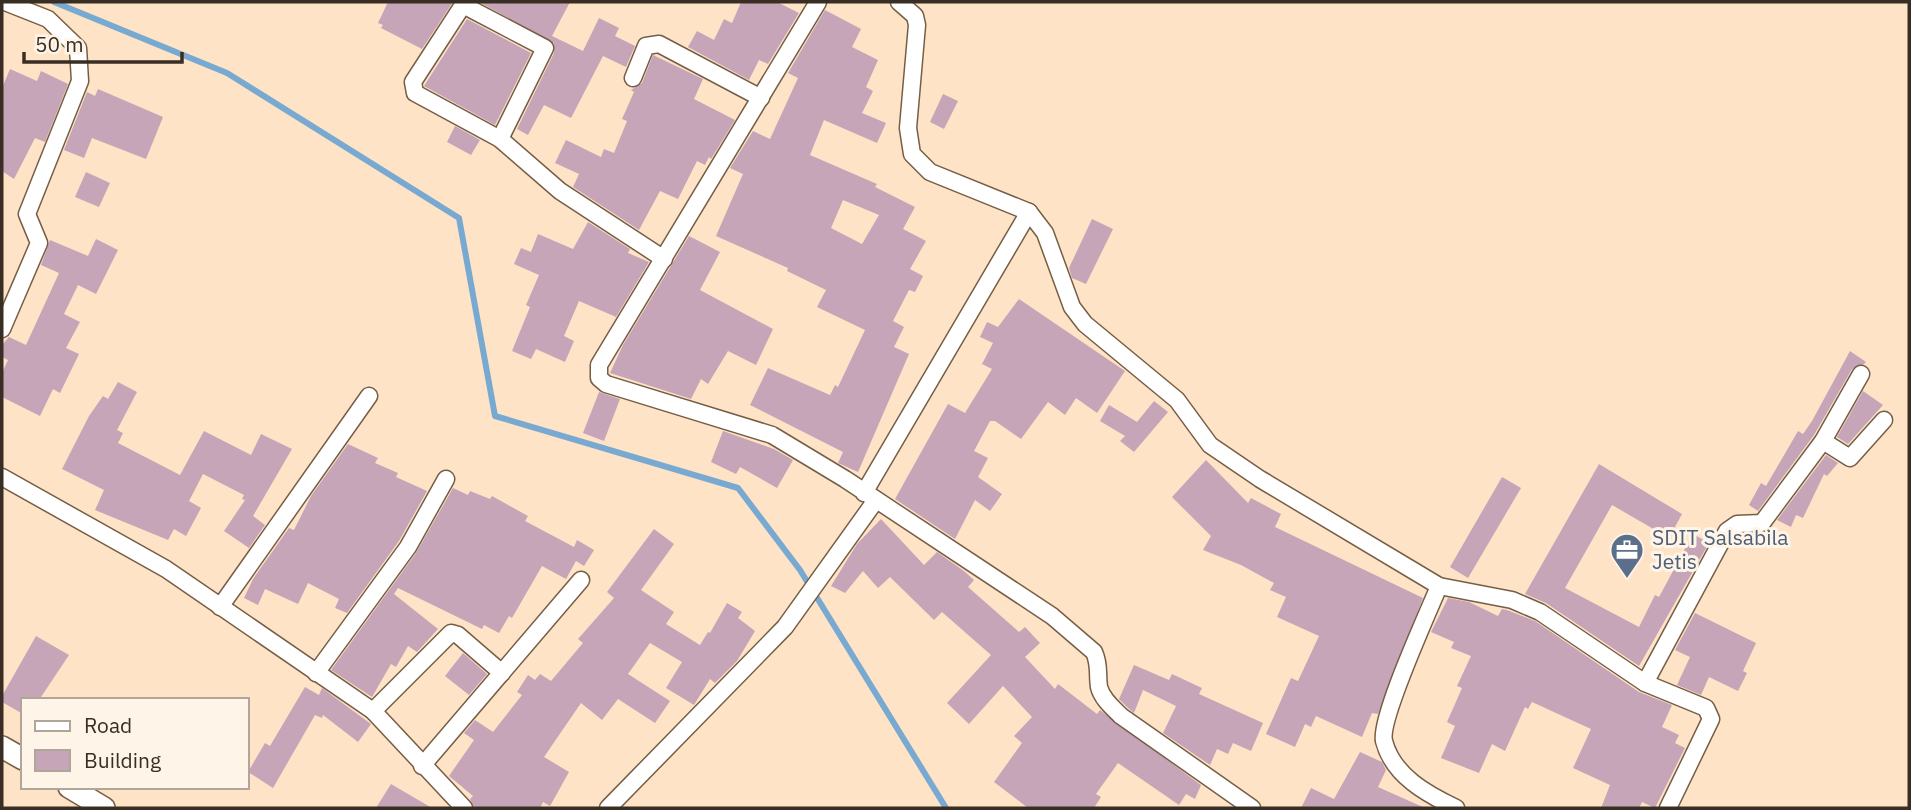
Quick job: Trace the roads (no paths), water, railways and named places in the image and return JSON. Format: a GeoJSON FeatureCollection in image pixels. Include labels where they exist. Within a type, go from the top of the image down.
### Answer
{"type":"FeatureCollection","features":[{"type":"Feature","properties":{"kind":"street"},"geometry":{"type":"LineString","coordinates":[[2,328],[39,243],[27,215],[80,81],[78,48],[48,19],[5,2]]}},
{"type":"Feature","properties":{"kind":"street"},"geometry":{"type":"LineString","coordinates":[[818,2],[599,365],[599,378],[606,384],[772,435],[1052,616],[1094,652],[1098,660],[1099,688],[1106,702],[1121,716],[1189,761],[1252,808]]}},
{"type":"Feature","properties":{"kind":"street"},"geometry":{"type":"LineString","coordinates":[[899,2],[915,16],[918,25],[908,128],[912,154],[930,172],[1029,212],[1045,233],[1072,307],[1085,324],[1177,400],[1210,445],[1260,479],[1439,586],[1512,600],[1540,612],[1645,683],[1706,708],[1711,719],[1668,808]]}},
{"type":"Feature","properties":{"kind":"street"},"geometry":{"type":"LineString","coordinates":[[500,139],[545,48],[464,3],[417,75],[412,88],[415,93],[500,139],[560,191],[664,259]]}},
{"type":"Feature","properties":{"kind":"street"},"geometry":{"type":"LineString","coordinates":[[633,79],[646,46],[659,44],[761,98]]}},
{"type":"Feature","properties":{"kind":"street"},"geometry":{"type":"LineString","coordinates":[[608,808],[785,627],[870,497],[1029,212]]}},
{"type":"Feature","properties":{"kind":"street"},"geometry":{"type":"LineString","coordinates":[[1645,683],[1727,531],[1737,524],[1762,523],[1823,441],[1861,374]]}},
{"type":"Feature","properties":{"kind":"street"},"geometry":{"type":"LineString","coordinates":[[220,607],[369,396]]}},
{"type":"Feature","properties":{"kind":"street"},"geometry":{"type":"LineString","coordinates":[[1823,441],[1850,458],[1884,420]]}},
{"type":"Feature","properties":{"kind":"street"},"geometry":{"type":"LineString","coordinates":[[2,477],[116,538],[373,711],[464,808]]}},
{"type":"Feature","properties":{"kind":"street"},"geometry":{"type":"LineString","coordinates":[[316,673],[408,547],[446,479]]}},
{"type":"Feature","properties":{"kind":"street"},"geometry":{"type":"LineString","coordinates":[[422,766],[581,580]]}},
{"type":"Feature","properties":{"kind":"street"},"geometry":{"type":"LineString","coordinates":[[1439,586],[1393,700],[1383,739],[1395,766],[1425,793],[1456,808]]}},
{"type":"Feature","properties":{"kind":"street"},"geometry":{"type":"LineString","coordinates":[[373,711],[451,633],[458,635],[502,673]]}},
{"type":"Feature","properties":{"kind":"street"},"geometry":{"type":"LineString","coordinates":[[2,747],[21,758]]}},
{"type":"Feature","properties":{"kind":"street"},"geometry":{"type":"LineString","coordinates":[[72,789],[104,808]]}},
{"type":"Feature","properties":{"kind":"street"},"geometry":{"type":"LineString","coordinates":[[1417,808],[1425,793]]}},
{"type":"Feature","properties":{"kind":"waterway"},"geometry":{"type":"LineString","coordinates":[[54,2],[227,73],[459,218],[495,416],[738,488],[800,570],[946,808]]}},
{"type":"Feature","properties":{"kind":"place","name":"SDIT Salsabila Jetis"},"geometry":{"type":"Point","coordinates":[1627,580]}}]}
